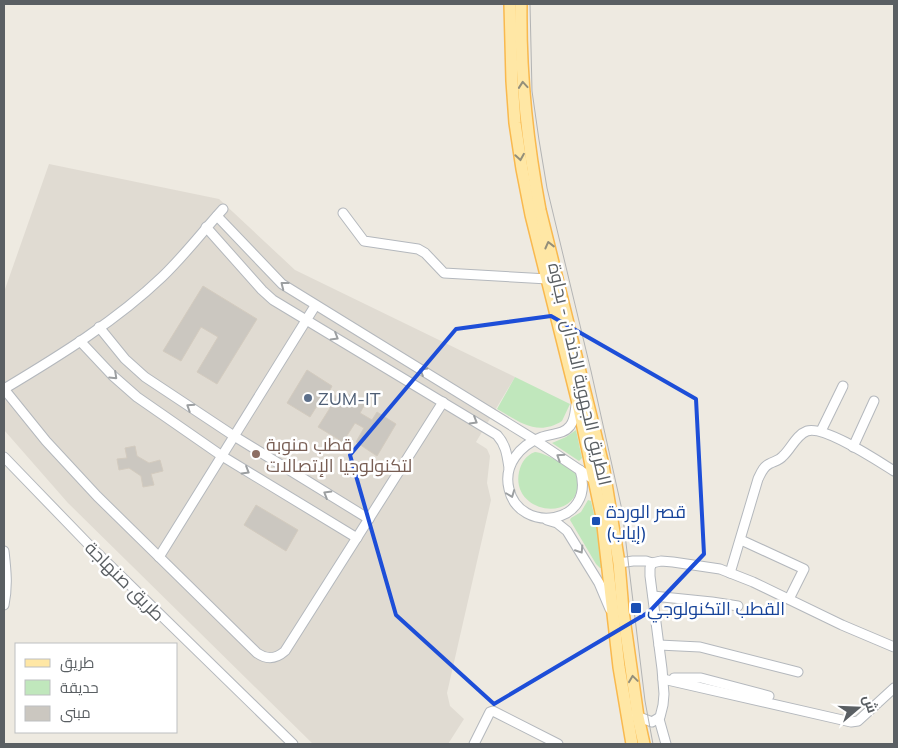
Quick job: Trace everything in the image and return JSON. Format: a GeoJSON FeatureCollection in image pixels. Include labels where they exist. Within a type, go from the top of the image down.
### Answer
{"type":"FeatureCollection","features":[{"type":"Feature","properties":{"kind":"main road","name":"الطريق الجهوية الدندان - بجاوة"},"geometry":{"type":"LineString","coordinates":[[510,4],[511,72],[515,123],[532,215],[577,399],[614,564],[644,744]]}},
{"type":"Feature","properties":{"kind":"main road","name":"الطريق الجهوية الدندان - بجاوة"},"geometry":{"type":"LineString","coordinates":[[521,4],[522,80],[532,167],[540,210],[603,465],[609,500],[614,564],[612,614],[623,698],[632,744]]}},
{"type":"Feature","properties":{"kind":"street"},"geometry":{"type":"LineString","coordinates":[[443,402],[285,651],[273,658],[261,656],[257,653],[159,557],[46,441],[4,389],[80,341],[140,296],[163,276],[220,212],[282,284],[535,440],[595,480],[602,487],[609,500]]}},
{"type":"Feature","properties":{"kind":"street"},"geometry":{"type":"LineString","coordinates":[[343,213],[364,241],[418,249],[425,253],[444,273],[548,279]]}},
{"type":"Feature","properties":{"kind":"street"},"geometry":{"type":"LineString","coordinates":[[206,227],[273,300],[497,435],[507,451],[509,468]]}},
{"type":"Feature","properties":{"kind":"street"},"geometry":{"type":"LineString","coordinates":[[159,557],[315,306]]}},
{"type":"Feature","properties":{"kind":"street"},"geometry":{"type":"LineString","coordinates":[[99,327],[125,359],[145,378],[234,436],[369,519]]}},
{"type":"Feature","properties":{"kind":"street"},"geometry":{"type":"LineString","coordinates":[[80,341],[112,375],[137,397],[170,418],[222,456],[357,538]]}},
{"type":"Feature","properties":{"kind":"street"},"geometry":{"type":"LineString","coordinates":[[821,431],[843,386]]}},
{"type":"Feature","properties":{"kind":"street"},"geometry":{"type":"LineString","coordinates":[[577,399],[575,419],[572,425],[561,432],[535,440],[522,448],[514,457],[509,468],[507,480],[514,502],[523,511],[557,523],[567,531],[599,583],[612,614]]}},
{"type":"Feature","properties":{"kind":"street"},"geometry":{"type":"LineString","coordinates":[[853,447],[874,400]]}},
{"type":"Feature","properties":{"kind":"street"},"geometry":{"type":"LineString","coordinates":[[730,573],[758,479],[763,469],[770,463],[780,460],[802,434],[808,430],[821,431],[894,471]]}},
{"type":"Feature","properties":{"kind":"street","name":"طريق صنهاجة"},"geometry":{"type":"LineString","coordinates":[[4,457],[91,547],[292,744]]}},
{"type":"Feature","properties":{"kind":"street"},"geometry":{"type":"LineString","coordinates":[[545,519],[557,517],[568,512],[576,505],[600,474],[603,465]]}},
{"type":"Feature","properties":{"kind":"street"},"geometry":{"type":"LineString","coordinates":[[580,470],[584,483],[583,494]]}},
{"type":"Feature","properties":{"kind":"street"},"geometry":{"type":"LineString","coordinates":[[741,540],[804,569],[789,599]]}},
{"type":"Feature","properties":{"kind":"street"},"geometry":{"type":"LineString","coordinates":[[4,550],[7,593],[4,605]]}},
{"type":"Feature","properties":{"kind":"street"},"geometry":{"type":"LineString","coordinates":[[614,564],[646,561],[652,564],[661,561],[706,566],[730,573],[894,647]]}},
{"type":"Feature","properties":{"kind":"street"},"geometry":{"type":"LineString","coordinates":[[652,564],[650,568],[653,596],[665,679],[663,706],[659,719],[666,744]]}},
{"type":"Feature","properties":{"kind":"street"},"geometry":{"type":"LineString","coordinates":[[653,596],[738,606]]}},
{"type":"Feature","properties":{"kind":"street"},"geometry":{"type":"LineString","coordinates":[[659,645],[700,647],[798,672]]}},
{"type":"Feature","properties":{"kind":"street"},"geometry":{"type":"LineString","coordinates":[[665,679],[701,678],[768,696]]}},
{"type":"Feature","properties":{"kind":"street"},"geometry":{"type":"LineString","coordinates":[[665,679],[851,722],[858,720],[894,688]]}},
{"type":"Feature","properties":{"kind":"street"},"geometry":{"type":"LineString","coordinates":[[623,698],[632,714],[650,722],[659,719]]}},
{"type":"Feature","properties":{"kind":"street"},"geometry":{"type":"LineString","coordinates":[[474,744],[490,712],[493,711],[558,744]]}},
{"type":"Feature","properties":{"kind":"highlighted area"},"geometry":{"type":"Polygon","coordinates":[[[551,316],[696,399],[704,554],[649,612],[494,704],[396,615],[350,455],[456,329],[551,316]]]}},
{"type":"Feature","properties":{"kind":"shaded area","name":"قطب منوبة لتكنولوجيا الإتصالات"},"geometry":{"type":"Polygon","coordinates":[[[49,164],[219,199],[295,270],[515,377],[476,442],[487,449],[490,456],[487,483],[491,500],[447,693],[450,706],[464,719],[448,744],[313,744],[68,503],[4,430],[4,292],[49,164]]]}},
{"type":"Feature","properties":{"kind":"green space"},"geometry":{"type":"Polygon","coordinates":[[[515,377],[570,404],[562,421],[544,428],[528,426],[497,409],[515,377]]]}},
{"type":"Feature","properties":{"kind":"green space"},"geometry":{"type":"Polygon","coordinates":[[[576,430],[582,458],[579,461],[552,443],[576,430]]]}},
{"type":"Feature","properties":{"kind":"green space"},"geometry":{"type":"Polygon","coordinates":[[[535,452],[558,461],[578,476],[578,488],[573,499],[564,506],[554,509],[542,508],[524,496],[519,485],[519,472],[524,460],[535,452]]]}},
{"type":"Feature","properties":{"kind":"green space"},"geometry":{"type":"Polygon","coordinates":[[[588,500],[591,501],[598,533],[602,568],[596,564],[570,520],[581,512],[588,500]]]}},
{"type":"Feature","properties":{"kind":"building"},"geometry":{"type":"Polygon","coordinates":[[[203,286],[257,319],[217,384],[197,372],[218,337],[201,327],[181,361],[163,351],[203,286]]]}},
{"type":"Feature","properties":{"kind":"building"},"geometry":{"type":"Polygon","coordinates":[[[307,370],[332,386],[329,392],[339,398],[343,391],[365,404],[360,413],[372,420],[377,412],[396,424],[377,456],[356,442],[364,428],[355,423],[343,442],[318,427],[330,408],[320,401],[310,417],[287,403],[307,370]]]}},
{"type":"Feature","properties":{"kind":"building"},"geometry":{"type":"Polygon","coordinates":[[[135,446],[137,456],[149,463],[160,460],[163,471],[151,474],[154,485],[143,487],[141,476],[129,468],[119,470],[117,459],[127,458],[125,448],[135,446]]]}},
{"type":"Feature","properties":{"kind":"building"},"geometry":{"type":"Polygon","coordinates":[[[256,505],[298,530],[286,551],[244,525],[256,505]]]}},
{"type":"Feature","properties":{"kind":"tram line"},"geometry":{"type":"LineString","coordinates":[[530,4],[532,91],[539,140],[547,188],[622,510],[645,701],[653,744]]}},
{"type":"Feature","properties":{"kind":"place","name":"ZUM-IT"},"geometry":{"type":"Point","coordinates":[308,398]}},
{"type":"Feature","properties":{"kind":"place","name":"قطب منوبة لتكنولوجيا الإتصالات"},"geometry":{"type":"Point","coordinates":[256,454]}},
{"type":"Feature","properties":{"kind":"place","name":"قصر الوردة (إياب)"},"geometry":{"type":"Point","coordinates":[596,521]}},
{"type":"Feature","properties":{"kind":"place","name":"القطب التكنولوجي"},"geometry":{"type":"Point","coordinates":[636,608]}}]}
